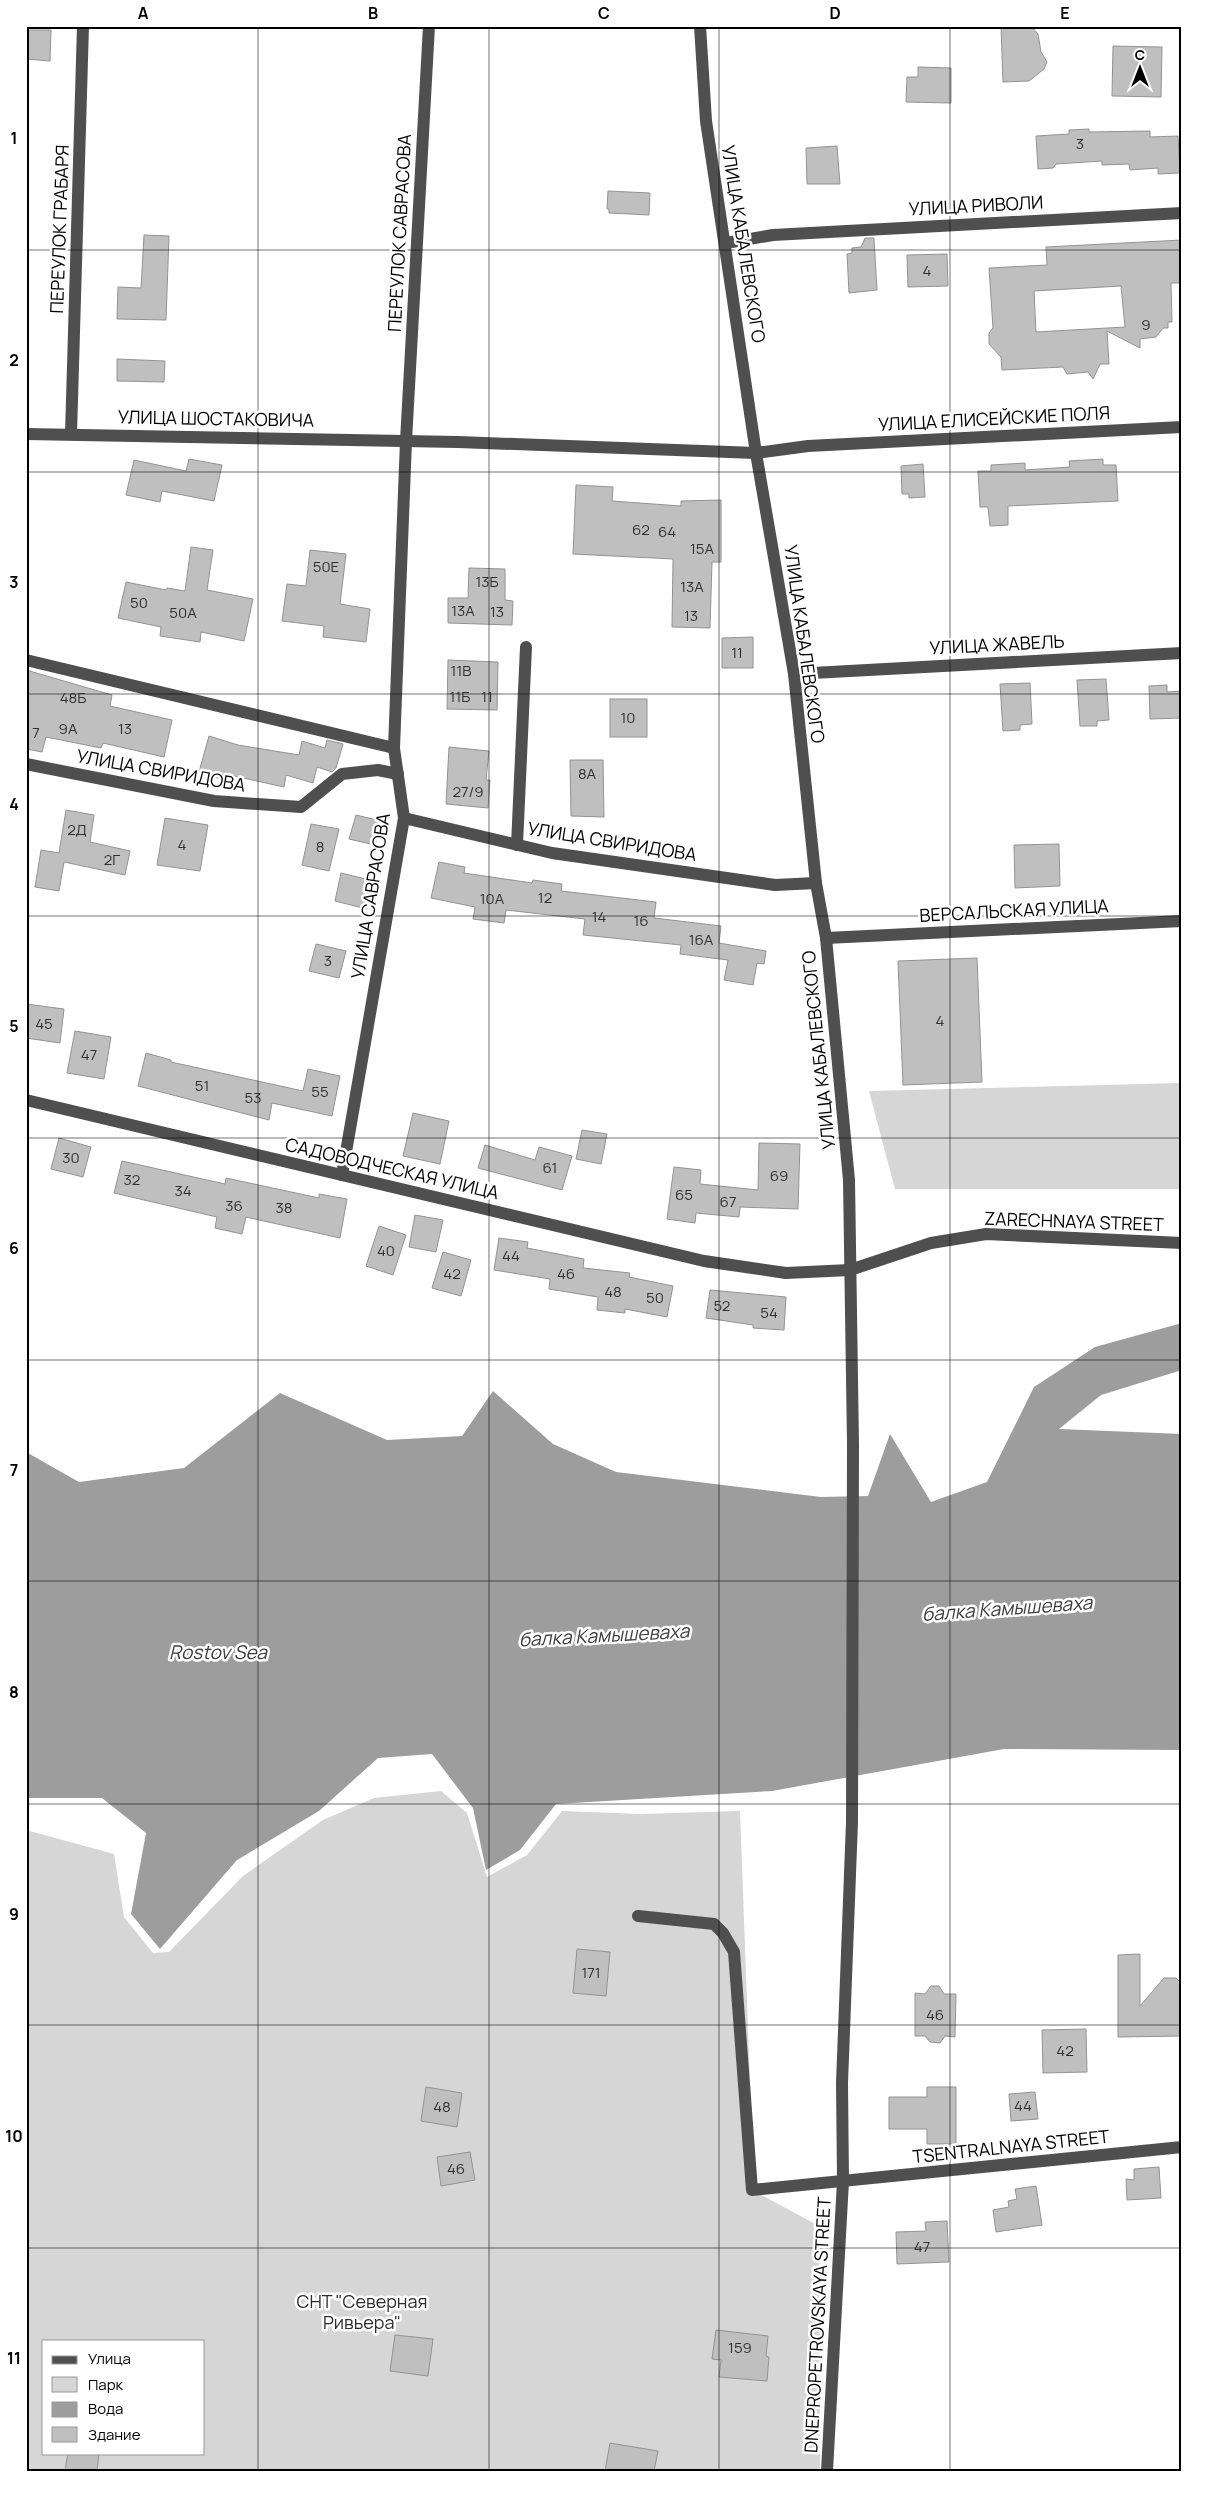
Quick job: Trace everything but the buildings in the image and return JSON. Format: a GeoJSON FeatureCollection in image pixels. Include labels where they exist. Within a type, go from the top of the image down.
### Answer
{"type":"FeatureCollection","features":[{"type":"Feature","properties":{"kind":"street","name":"ПЕРЕУЛОК ГРАБАРЯ"},"geometry":{"type":"LineString","coordinates":[[72,434],[83,26]]}},
{"type":"Feature","properties":{"kind":"street","name":"ПЕРЕУЛОК САВРАСОВА"},"geometry":{"type":"LineString","coordinates":[[406,441],[429,26]]}},
{"type":"Feature","properties":{"kind":"street","name":"УЛИЦА КАБАЛЕВСКОГО"},"geometry":{"type":"LineString","coordinates":[[700,26],[706,121],[726,242],[756,453],[794,674],[816,883],[826,938],[849,1180],[853,1444],[852,1822]]}},
{"type":"Feature","properties":{"kind":"street","name":"УЛИЦА РИВОЛИ"},"geometry":{"type":"LineString","coordinates":[[726,242],[773,235],[1182,213]]}},
{"type":"Feature","properties":{"kind":"street","name":"УЛИЦА ЕЛИСЕЙСКИЕ ПОЛЯ"},"geometry":{"type":"LineString","coordinates":[[756,453],[808,446],[1182,427]]}},
{"type":"Feature","properties":{"kind":"street","name":"УЛИЦА ШОСТАКОВИЧА"},"geometry":{"type":"LineString","coordinates":[[26,434],[406,441],[756,453]]}},
{"type":"Feature","properties":{"kind":"street","name":"УЛИЦА САВРАСОВА"},"geometry":{"type":"LineString","coordinates":[[342,1175],[404,818],[394,748],[406,441]]}},
{"type":"Feature","properties":{"kind":"street"},"geometry":{"type":"LineString","coordinates":[[517,845],[526,647]]}},
{"type":"Feature","properties":{"kind":"street","name":"УЛИЦА ЖАВЕЛЬ"},"geometry":{"type":"LineString","coordinates":[[794,674],[1182,653]]}},
{"type":"Feature","properties":{"kind":"street"},"geometry":{"type":"LineString","coordinates":[[26,660],[394,748]]}},
{"type":"Feature","properties":{"kind":"street","name":"УЛИЦА СВИРИДОВА"},"geometry":{"type":"LineString","coordinates":[[26,764],[214,801],[301,807],[342,774],[378,770],[398,774]]}},
{"type":"Feature","properties":{"kind":"street","name":"УЛИЦА СВИРИДОВА"},"geometry":{"type":"LineString","coordinates":[[404,818],[552,853],[775,885],[816,883]]}},
{"type":"Feature","properties":{"kind":"street","name":"ВЕРСАЛЬСКАЯ УЛИЦА"},"geometry":{"type":"LineString","coordinates":[[826,938],[1182,920]]}},
{"type":"Feature","properties":{"kind":"street","name":"САДОВОДЧЕСКАЯ УЛИЦА"},"geometry":{"type":"LineString","coordinates":[[26,1100],[704,1261],[750,1270],[786,1273],[850,1270]]}},
{"type":"Feature","properties":{"kind":"street","name":"ZARECHNAYA STREET"},"geometry":{"type":"LineString","coordinates":[[850,1270],[931,1243],[986,1234],[1182,1243]]}},
{"type":"Feature","properties":{"kind":"street","name":"DNEPROPETROVSKAYA STREET"},"geometry":{"type":"LineString","coordinates":[[827,2471],[843,2181],[842,2083],[852,1822]]}},
{"type":"Feature","properties":{"kind":"street","name":"TSENTRALNAYA STREET"},"geometry":{"type":"LineString","coordinates":[[638,1916],[714,1924],[723,1933],[734,1952],[752,2190],[1182,2147]]}},
{"type":"Feature","properties":{"kind":"green space"},"geometry":{"type":"Polygon","coordinates":[[[1182,1083],[1182,1189],[895,1189],[869,1091],[1182,1083]]]}},
{"type":"Feature","properties":{"kind":"green space","name":"СНТ \"Северная Ривьера\""},"geometry":{"type":"Polygon","coordinates":[[[441,1791],[467,1813],[487,1877],[527,1855],[562,1811],[640,1814],[740,1811],[754,2191],[819,2226],[820,2471],[26,2471],[26,1830],[114,1854],[124,1917],[153,1953],[169,1952],[243,1876],[323,1820],[374,1798],[441,1791]]]}},
{"type":"Feature","properties":{"kind":"water","name":"Rostov Sea"},"geometry":{"type":"Polygon","coordinates":[[[1182,1323],[1182,1370],[1101,1395],[1059,1429],[1182,1434],[1182,1750],[1004,1749],[772,1791],[556,1804],[520,1850],[486,1870],[473,1808],[432,1754],[378,1758],[319,1811],[237,1860],[160,1949],[131,1914],[146,1833],[102,1798],[26,1798],[26,1452],[79,1482],[184,1468],[280,1393],[387,1440],[462,1436],[493,1391],[553,1444],[616,1472],[821,1497],[868,1496],[890,1434],[931,1502],[987,1482],[1034,1387],[1095,1347],[1182,1323]]]}},
{"type":"Feature","properties":{"kind":"water label","name":"балка Камышеваха"},"geometry":{"type":"Point","coordinates":[1007,1608]}},
{"type":"Feature","properties":{"kind":"water label","name":"балка Камышеваха"},"geometry":{"type":"Point","coordinates":[604,1635]}}]}
